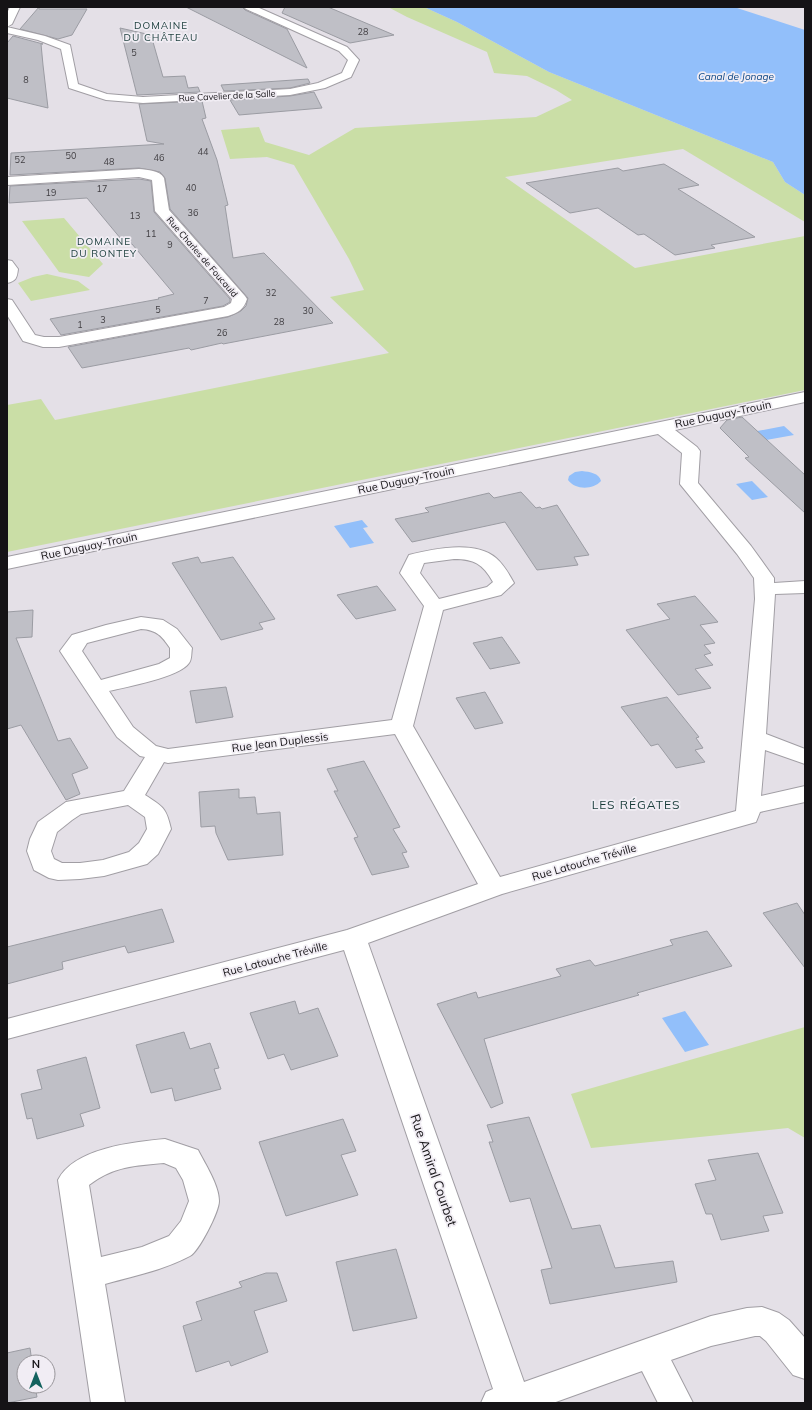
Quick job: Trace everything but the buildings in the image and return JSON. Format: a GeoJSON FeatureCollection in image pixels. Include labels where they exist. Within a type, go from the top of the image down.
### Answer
{"type":"FeatureCollection","features":[{"type":"Feature","properties":{"kind":"street"},"geometry":{"type":"LineString","coordinates":[[7,24],[15,7]]}},
{"type":"Feature","properties":{"kind":"street","name":"Rue Cavelier de la Salle"},"geometry":{"type":"LineString","coordinates":[[7,30],[42,38],[66,47],[73,86],[106,97],[142,100],[290,92],[321,86],[347,75],[354,60],[342,49],[250,7]]}},
{"type":"Feature","properties":{"kind":"street","name":"Rue Charles de Foucauld"},"geometry":{"type":"LineString","coordinates":[[7,181],[139,173],[152,175],[158,178],[162,211],[240,299],[238,305],[228,311],[59,342],[43,342],[29,338],[7,303]]}},
{"type":"Feature","properties":{"kind":"street"},"geometry":{"type":"LineString","coordinates":[[7,264],[11,269],[10,277],[7,279]]}},
{"type":"Feature","properties":{"kind":"street","name":"Rue Duguay-Trouin"},"geometry":{"type":"LineString","coordinates":[[7,563],[805,397]]}},
{"type":"Feature","properties":{"kind":"street"},"geometry":{"type":"LineString","coordinates":[[661,428],[691,451],[690,484],[744,550],[764,578],[749,807],[805,794]]}},
{"type":"Feature","properties":{"kind":"street"},"geometry":{"type":"LineString","coordinates":[[764,589],[805,587]]}},
{"type":"Feature","properties":{"kind":"street"},"geometry":{"type":"LineString","coordinates":[[434,606],[402,726],[493,888]]}},
{"type":"Feature","properties":{"kind":"street","name":"Rue Jean Duplessis"},"geometry":{"type":"LineString","coordinates":[[96,688],[125,732],[148,751],[168,756],[402,726]]}},
{"type":"Feature","properties":{"kind":"street"},"geometry":{"type":"LineString","coordinates":[[754,738],[805,757]]}},
{"type":"Feature","properties":{"kind":"street"},"geometry":{"type":"LineString","coordinates":[[132,797],[156,814],[159,829],[149,848],[138,858],[104,868],[80,871],[58,872],[43,864],[39,851],[47,828],[74,807],[132,797],[158,754]]}},
{"type":"Feature","properties":{"kind":"street","name":"Rue Latouche Tréville"},"geometry":{"type":"LineString","coordinates":[[7,1029],[353,938],[493,888],[748,816],[749,807]]}},
{"type":"Feature","properties":{"kind":"street","name":"Rue Amiral Courbet"},"geometry":{"type":"LineString","coordinates":[[353,938],[506,1402],[712,1332],[744,1323],[766,1323],[785,1338],[805,1364]]}},
{"type":"Feature","properties":{"kind":"street"},"geometry":{"type":"LineString","coordinates":[[88,1274],[144,1260],[180,1246],[194,1228],[204,1201],[198,1178],[187,1158],[165,1151],[130,1154],[92,1166],[73,1180],[108,1403]]}},
{"type":"Feature","properties":{"kind":"street"},"geometry":{"type":"LineString","coordinates":[[650,1353],[676,1403]]}},
{"type":"Feature","properties":{"kind":"green space"},"geometry":{"type":"Polygon","coordinates":[[[388,7],[424,7],[457,22],[549,72],[773,162],[785,182],[805,195],[805,222],[683,149],[505,177],[635,268],[805,236],[805,390],[7,552],[7,405],[41,399],[55,420],[389,353],[330,297],[364,290],[349,259],[294,165],[267,157],[230,159],[221,130],[259,127],[265,142],[309,155],[355,128],[536,117],[572,100],[556,90],[527,76],[494,73],[487,52],[407,17],[388,7]]]}},
{"type":"Feature","properties":{"kind":"green space"},"geometry":{"type":"Polygon","coordinates":[[[64,218],[103,264],[89,277],[59,272],[22,221],[64,218]]]}},
{"type":"Feature","properties":{"kind":"green space"},"geometry":{"type":"Polygon","coordinates":[[[47,274],[78,281],[90,290],[31,301],[18,283],[33,277],[47,274]]]}},
{"type":"Feature","properties":{"kind":"green space"},"geometry":{"type":"Polygon","coordinates":[[[805,1027],[805,1138],[788,1128],[591,1148],[571,1094],[805,1027]]]}},
{"type":"Feature","properties":{"kind":"water","name":"Canal de Jonage"},"geometry":{"type":"Polygon","coordinates":[[[424,7],[734,7],[805,30],[805,195],[785,182],[773,162],[549,72],[457,22],[424,7]]]}},
{"type":"Feature","properties":{"kind":"water"},"geometry":{"type":"Polygon","coordinates":[[[784,426],[794,435],[761,441],[752,432],[784,426]]]}},
{"type":"Feature","properties":{"kind":"water"},"geometry":{"type":"Polygon","coordinates":[[[575,472],[591,472],[598,476],[601,481],[598,484],[584,488],[575,486],[568,480],[569,476],[575,472]]]}},
{"type":"Feature","properties":{"kind":"water"},"geometry":{"type":"Polygon","coordinates":[[[752,481],[768,497],[752,500],[736,484],[752,481]]]}},
{"type":"Feature","properties":{"kind":"water"},"geometry":{"type":"Polygon","coordinates":[[[362,520],[368,527],[363,528],[374,543],[350,548],[334,526],[362,520]]]}},
{"type":"Feature","properties":{"kind":"water"},"geometry":{"type":"Polygon","coordinates":[[[685,1011],[709,1045],[685,1052],[662,1018],[685,1011]]]}},
{"type":"Feature","properties":{"kind":"district","name":"DOMAINE DU CHÂTEAU"},"geometry":{"type":"Point","coordinates":[161,30]}},
{"type":"Feature","properties":{"kind":"district","name":"DOMAINE DU RONTEY"},"geometry":{"type":"Point","coordinates":[104,246]}},
{"type":"Feature","properties":{"kind":"district","name":"LES RÉGATES"},"geometry":{"type":"Point","coordinates":[636,805]}}]}
